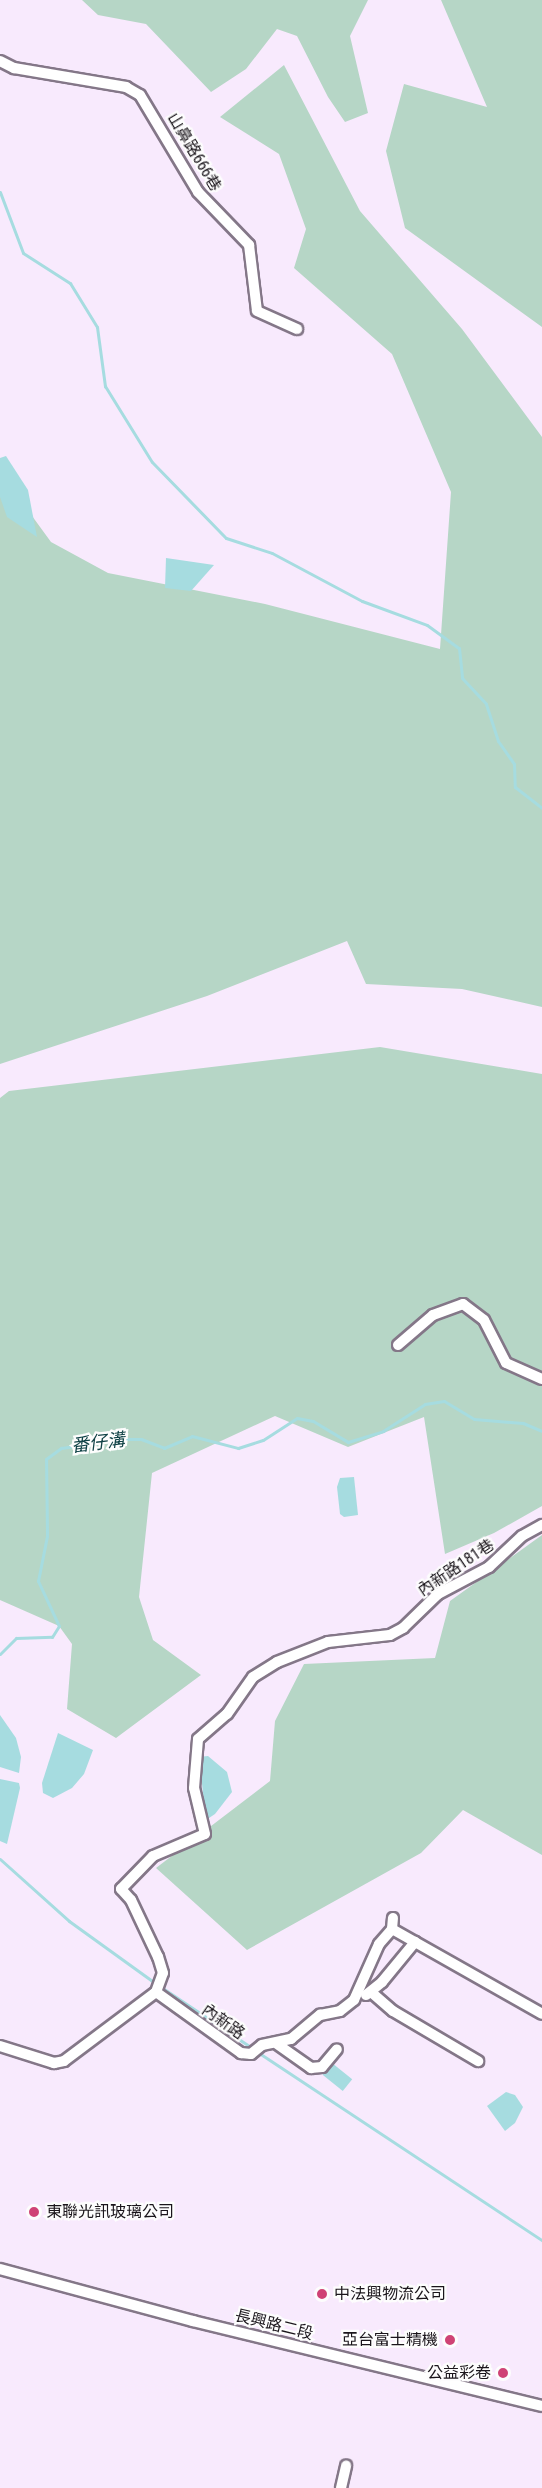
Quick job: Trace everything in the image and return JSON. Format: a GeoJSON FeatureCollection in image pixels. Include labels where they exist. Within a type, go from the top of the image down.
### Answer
{"type":"FeatureCollection","features":[{"type":"Feature","properties":{"kind":"street","name":"山鼻路666巷"},"geometry":{"type":"LineString","coordinates":[[0,61],[14,68],[126,87],[140,95],[198,192],[249,245],[257,311],[297,329]]}},
{"type":"Feature","properties":{"kind":"street"},"geometry":{"type":"LineString","coordinates":[[398,1345],[433,1315],[463,1304],[484,1320],[506,1363],[542,1379]]}},
{"type":"Feature","properties":{"kind":"street","name":"內新路181巷"},"geometry":{"type":"LineString","coordinates":[[156,1992],[163,1973],[158,1957],[122,1889],[153,1856],[205,1834],[194,1788],[198,1739],[227,1714],[253,1677],[277,1662],[328,1642],[390,1635],[403,1628],[438,1594],[489,1567],[522,1536],[542,1525]]}},
{"type":"Feature","properties":{"kind":"street"},"geometry":{"type":"LineString","coordinates":[[357,1995],[379,1944],[392,1923],[415,1942],[542,2014]]}},
{"type":"Feature","properties":{"kind":"street"},"geometry":{"type":"LineString","coordinates":[[357,1995],[371,1992],[415,1942]]}},
{"type":"Feature","properties":{"kind":"street"},"geometry":{"type":"LineString","coordinates":[[0,2046],[54,2063],[64,2061],[156,1992]]}},
{"type":"Feature","properties":{"kind":"street","name":"內新路"},"geometry":{"type":"LineString","coordinates":[[156,1992],[241,2053],[251,2054],[262,2045],[277,2044],[291,2039],[320,2015],[340,2011],[357,1995]]}},
{"type":"Feature","properties":{"kind":"street"},"geometry":{"type":"LineString","coordinates":[[371,1992],[393,2011],[478,2061]]}},
{"type":"Feature","properties":{"kind":"street"},"geometry":{"type":"LineString","coordinates":[[277,2044],[311,2068],[322,2067],[337,2049]]}},
{"type":"Feature","properties":{"kind":"street","name":"長興路二段"},"geometry":{"type":"LineString","coordinates":[[0,2269],[542,2406]]}},
{"type":"Feature","properties":{"kind":"street"},"geometry":{"type":"LineString","coordinates":[[341,2488],[346,2466]]}},
{"type":"Feature","properties":{"kind":"shaded area"},"geometry":{"type":"Polygon","coordinates":[[[82,0],[368,0],[350,36],[368,113],[345,122],[328,97],[297,36],[277,29],[246,69],[211,92],[146,24],[98,15],[82,0]]]}},
{"type":"Feature","properties":{"kind":"shaded area"},"geometry":{"type":"Polygon","coordinates":[[[441,0],[542,0],[542,327],[405,228],[386,151],[404,84],[487,107],[441,0]]]}},
{"type":"Feature","properties":{"kind":"shaded area"},"geometry":{"type":"Polygon","coordinates":[[[284,65],[360,211],[462,329],[542,437],[542,1007],[462,989],[366,984],[347,941],[207,996],[0,1064],[0,472],[51,542],[108,573],[265,604],[440,649],[451,492],[392,354],[294,268],[306,229],[279,154],[220,117],[284,65]]]}},
{"type":"Feature","properties":{"kind":"shaded area"},"geometry":{"type":"Polygon","coordinates":[[[6,456],[28,490],[37,537],[7,517],[0,497],[0,458],[6,456]]]}},
{"type":"Feature","properties":{"kind":"shaded area"},"geometry":{"type":"Polygon","coordinates":[[[166,558],[214,565],[191,591],[165,588],[166,558]]]}},
{"type":"Feature","properties":{"kind":"shaded area"},"geometry":{"type":"Polygon","coordinates":[[[380,1047],[542,1074],[542,1506],[494,1533],[445,1554],[424,1417],[348,1447],[275,1416],[152,1473],[139,1597],[153,1640],[201,1675],[116,1738],[67,1709],[72,1644],[59,1626],[0,1600],[0,1098],[9,1091],[380,1047]]]}},
{"type":"Feature","properties":{"kind":"shaded area"},"geometry":{"type":"Polygon","coordinates":[[[354,1477],[358,1515],[344,1517],[340,1514],[337,1487],[340,1478],[354,1477]]]}},
{"type":"Feature","properties":{"kind":"shaded area"},"geometry":{"type":"Polygon","coordinates":[[[542,1535],[542,1855],[463,1810],[421,1853],[247,1950],[156,1868],[270,1781],[275,1721],[304,1664],[435,1658],[450,1601],[542,1535]]]}},
{"type":"Feature","properties":{"kind":"shaded area"},"geometry":{"type":"Polygon","coordinates":[[[0,1715],[16,1738],[21,1757],[19,1773],[0,1767],[0,1715]]]}},
{"type":"Feature","properties":{"kind":"shaded area"},"geometry":{"type":"Polygon","coordinates":[[[58,1733],[93,1750],[84,1774],[72,1788],[53,1798],[43,1793],[42,1783],[58,1733]]]}},
{"type":"Feature","properties":{"kind":"shaded area"},"geometry":{"type":"Polygon","coordinates":[[[208,1756],[227,1772],[232,1792],[215,1814],[206,1820],[199,1757],[208,1756]]]}},
{"type":"Feature","properties":{"kind":"shaded area"},"geometry":{"type":"Polygon","coordinates":[[[0,1779],[19,1783],[20,1788],[7,1844],[0,1841],[0,1779]]]}},
{"type":"Feature","properties":{"kind":"shaded area"},"geometry":{"type":"Polygon","coordinates":[[[332,2063],[352,2079],[343,2091],[323,2075],[332,2063]]]}},
{"type":"Feature","properties":{"kind":"shaded area"},"geometry":{"type":"Polygon","coordinates":[[[506,2092],[515,2095],[523,2107],[515,2123],[505,2131],[487,2106],[506,2092]]]}},
{"type":"Feature","properties":{"kind":"waterway"},"geometry":{"type":"LineString","coordinates":[[0,192],[23,253],[70,283],[97,327],[105,386],[152,462],[226,538],[272,553],[362,601],[427,625],[459,648],[462,678],[486,704],[498,741],[514,764],[515,787],[542,808]]}},
{"type":"Feature","properties":{"kind":"waterway","name":"番仔溝"},"geometry":{"type":"LineString","coordinates":[[0,1654],[16,1638],[52,1637],[59,1626],[38,1581],[47,1536],[46,1459],[61,1448],[125,1439],[141,1439],[164,1448],[192,1436],[238,1448],[263,1440],[297,1418],[313,1421],[348,1442],[383,1431],[425,1404],[444,1401],[474,1419],[523,1423],[542,1431]]}},
{"type":"Feature","properties":{"kind":"waterway"},"geometry":{"type":"LineString","coordinates":[[0,1859],[69,1921],[155,1983]]}},
{"type":"Feature","properties":{"kind":"waterway"},"geometry":{"type":"LineString","coordinates":[[161,1987],[252,2048]]}},
{"type":"Feature","properties":{"kind":"waterway"},"geometry":{"type":"LineString","coordinates":[[259,2053],[542,2240]]}},
{"type":"Feature","properties":{"kind":"place","name":"東聯光訊玻璃公司"},"geometry":{"type":"Point","coordinates":[34,2212]}},
{"type":"Feature","properties":{"kind":"place","name":"中法興物流公司"},"geometry":{"type":"Point","coordinates":[322,2294]}},
{"type":"Feature","properties":{"kind":"place","name":"亞台富士精機"},"geometry":{"type":"Point","coordinates":[450,2340]}},
{"type":"Feature","properties":{"kind":"place","name":"公益彩卷"},"geometry":{"type":"Point","coordinates":[503,2373]}}]}
